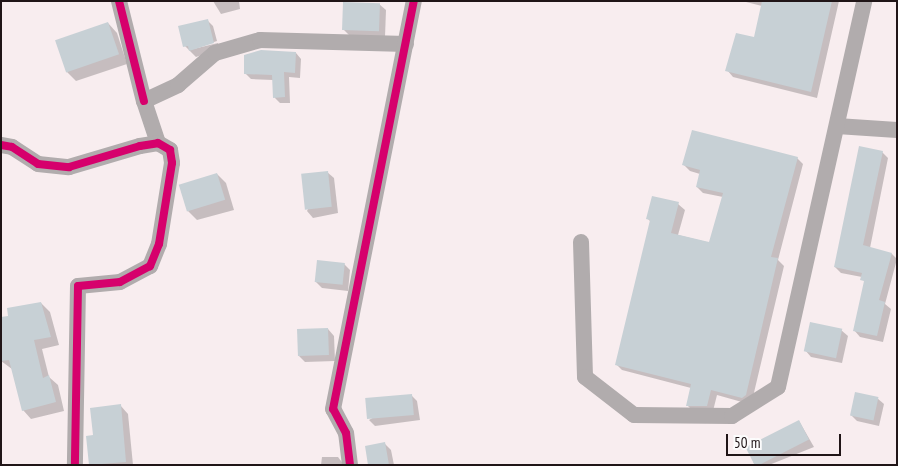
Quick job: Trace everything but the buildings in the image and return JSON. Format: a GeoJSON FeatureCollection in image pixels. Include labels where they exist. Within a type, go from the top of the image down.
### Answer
{"type":"FeatureCollection","features":[{"type":"Feature","properties":{"kind":"street"},"geometry":{"type":"LineString","coordinates":[[75,465],[78,286],[120,282],[150,266],[159,244],[172,163],[170,150],[158,143],[144,101],[119,1]]}},
{"type":"Feature","properties":{"kind":"street"},"geometry":{"type":"LineString","coordinates":[[350,465],[346,433],[333,409],[414,1]]}},
{"type":"Feature","properties":{"kind":"street"},"geometry":{"type":"LineString","coordinates":[[581,242],[585,376],[634,415],[732,416],[778,387],[864,1]]}},
{"type":"Feature","properties":{"kind":"street"},"geometry":{"type":"LineString","coordinates":[[144,101],[178,85],[215,53],[241,44],[260,40],[406,44]]}},
{"type":"Feature","properties":{"kind":"street"},"geometry":{"type":"LineString","coordinates":[[837,126],[897,130]]}},
{"type":"Feature","properties":{"kind":"street"},"geometry":{"type":"LineString","coordinates":[[1,145],[12,147],[38,164],[69,167],[158,143]]}},
{"type":"Feature","properties":{"kind":"cycle path"},"geometry":{"type":"LineString","coordinates":[[119,1],[144,101]]}},
{"type":"Feature","properties":{"kind":"cycle path"},"geometry":{"type":"LineString","coordinates":[[350,465],[346,433],[333,409],[414,1]]}},
{"type":"Feature","properties":{"kind":"cycle path"},"geometry":{"type":"LineString","coordinates":[[1,145],[12,147],[38,164],[69,167],[140,146],[158,143],[170,150],[172,163],[159,244],[150,266],[120,282],[78,286],[75,465]]}}]}
